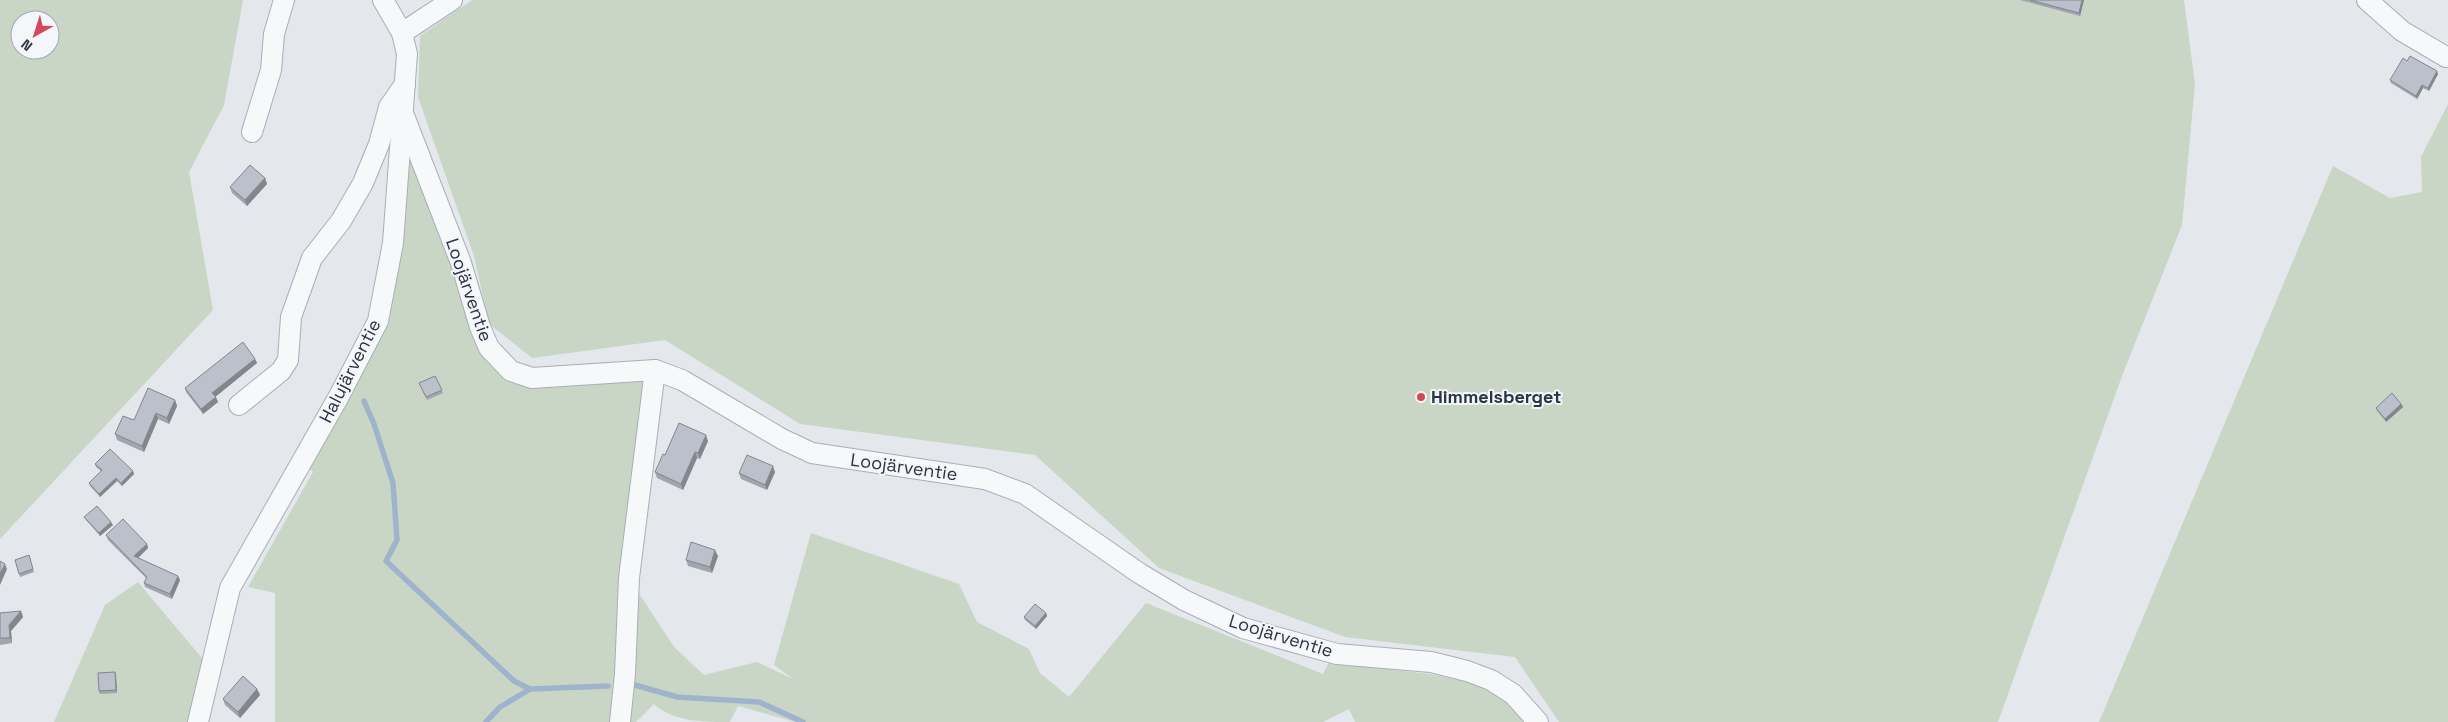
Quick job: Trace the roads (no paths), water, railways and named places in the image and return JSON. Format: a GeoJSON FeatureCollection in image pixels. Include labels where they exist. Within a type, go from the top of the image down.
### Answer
{"type":"FeatureCollection","features":[{"type":"Feature","properties":{"kind":"street"},"geometry":{"type":"LineString","coordinates":[[252,132],[271,70],[274,34],[284,0]]}},
{"type":"Feature","properties":{"kind":"street","name":"Halujärventie"},"geometry":{"type":"LineString","coordinates":[[198,722],[230,588],[338,398],[378,321],[393,243],[407,54],[402,33],[384,0]]}},
{"type":"Feature","properties":{"kind":"street"},"geometry":{"type":"LineString","coordinates":[[402,33],[452,0]]}},
{"type":"Feature","properties":{"kind":"street"},"geometry":{"type":"LineString","coordinates":[[2367,0],[2402,31],[2446,58]]}},
{"type":"Feature","properties":{"kind":"street"},"geometry":{"type":"LineString","coordinates":[[239,405],[281,371],[288,360],[291,317],[312,258],[341,221],[363,183],[379,144],[389,107],[406,82]]}},
{"type":"Feature","properties":{"kind":"street","name":"Loojärventie"},"geometry":{"type":"LineString","coordinates":[[404,112],[461,263],[480,327],[489,348],[511,371],[532,378],[655,370],[682,380],[782,440],[812,453],[985,479],[1025,494],[1139,573],[1184,600],[1243,628],[1337,654],[1431,662],[1466,671],[1491,680],[1513,694],[1538,722]]}},
{"type":"Feature","properties":{"kind":"street"},"geometry":{"type":"LineString","coordinates":[[620,722],[625,674],[629,578],[655,370]]}},
{"type":"Feature","properties":{"kind":"waterway"},"geometry":{"type":"LineString","coordinates":[[364,401],[374,424],[393,483],[397,540],[386,561],[514,681],[530,689]]}},
{"type":"Feature","properties":{"kind":"waterway"},"geometry":{"type":"LineString","coordinates":[[635,685],[677,697],[759,702],[803,722]]}},
{"type":"Feature","properties":{"kind":"waterway"},"geometry":{"type":"LineString","coordinates":[[486,722],[500,707],[530,689],[608,686]]}},
{"type":"Feature","properties":{"kind":"place","name":"Himmelsberget"},"geometry":{"type":"Point","coordinates":[1421,397]}}]}
